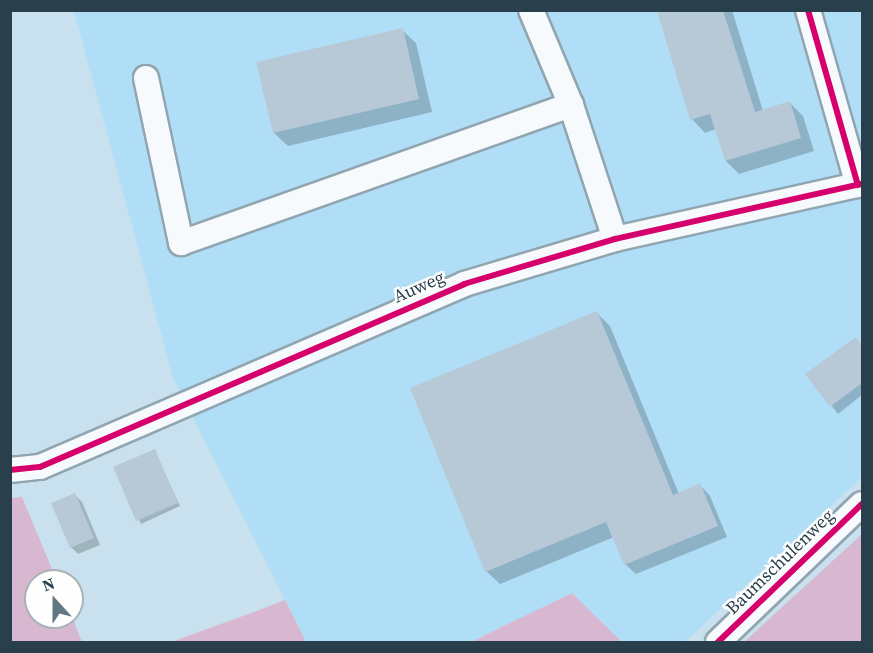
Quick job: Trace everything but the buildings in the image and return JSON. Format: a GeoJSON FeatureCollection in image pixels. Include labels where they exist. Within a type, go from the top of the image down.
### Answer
{"type":"FeatureCollection","features":[{"type":"Feature","properties":{"kind":"street"},"geometry":{"type":"LineString","coordinates":[[531,10],[571,105],[615,239]]}},
{"type":"Feature","properties":{"kind":"street","name":"Auweg"},"geometry":{"type":"LineString","coordinates":[[10,470],[40,467],[464,284],[615,239],[860,184],[808,10]]}},
{"type":"Feature","properties":{"kind":"street"},"geometry":{"type":"LineString","coordinates":[[146,78],[181,243],[571,105]]}},
{"type":"Feature","properties":{"kind":"street","name":"Baumschulenweg"},"geometry":{"type":"LineString","coordinates":[[718,642],[862,504]]}},
{"type":"Feature","properties":{"kind":"shaded area"},"geometry":{"type":"Polygon","coordinates":[[[74,11],[862,11],[862,477],[685,642],[622,642],[572,593],[471,642],[306,642],[173,378],[74,11]]]}},
{"type":"Feature","properties":{"kind":"shaded area"},"geometry":{"type":"Polygon","coordinates":[[[22,497],[52,569],[24,569],[24,629],[77,629],[82,642],[11,642],[11,498],[22,497]]]}},
{"type":"Feature","properties":{"kind":"shaded area"},"geometry":{"type":"Polygon","coordinates":[[[862,534],[862,642],[744,642],[862,534]]]}},
{"type":"Feature","properties":{"kind":"shaded area"},"geometry":{"type":"Polygon","coordinates":[[[572,593],[622,642],[471,642],[572,593]]]}},
{"type":"Feature","properties":{"kind":"shaded area"},"geometry":{"type":"Polygon","coordinates":[[[285,600],[306,642],[171,642],[254,612],[285,600]]]}},
{"type":"Feature","properties":{"kind":"cycle path"},"geometry":{"type":"LineString","coordinates":[[808,10],[858,185]]}},
{"type":"Feature","properties":{"kind":"cycle path"},"geometry":{"type":"LineString","coordinates":[[10,470],[40,467],[464,284],[615,239],[862,184]]}},
{"type":"Feature","properties":{"kind":"cycle path"},"geometry":{"type":"LineString","coordinates":[[718,642],[862,504]]}}]}
